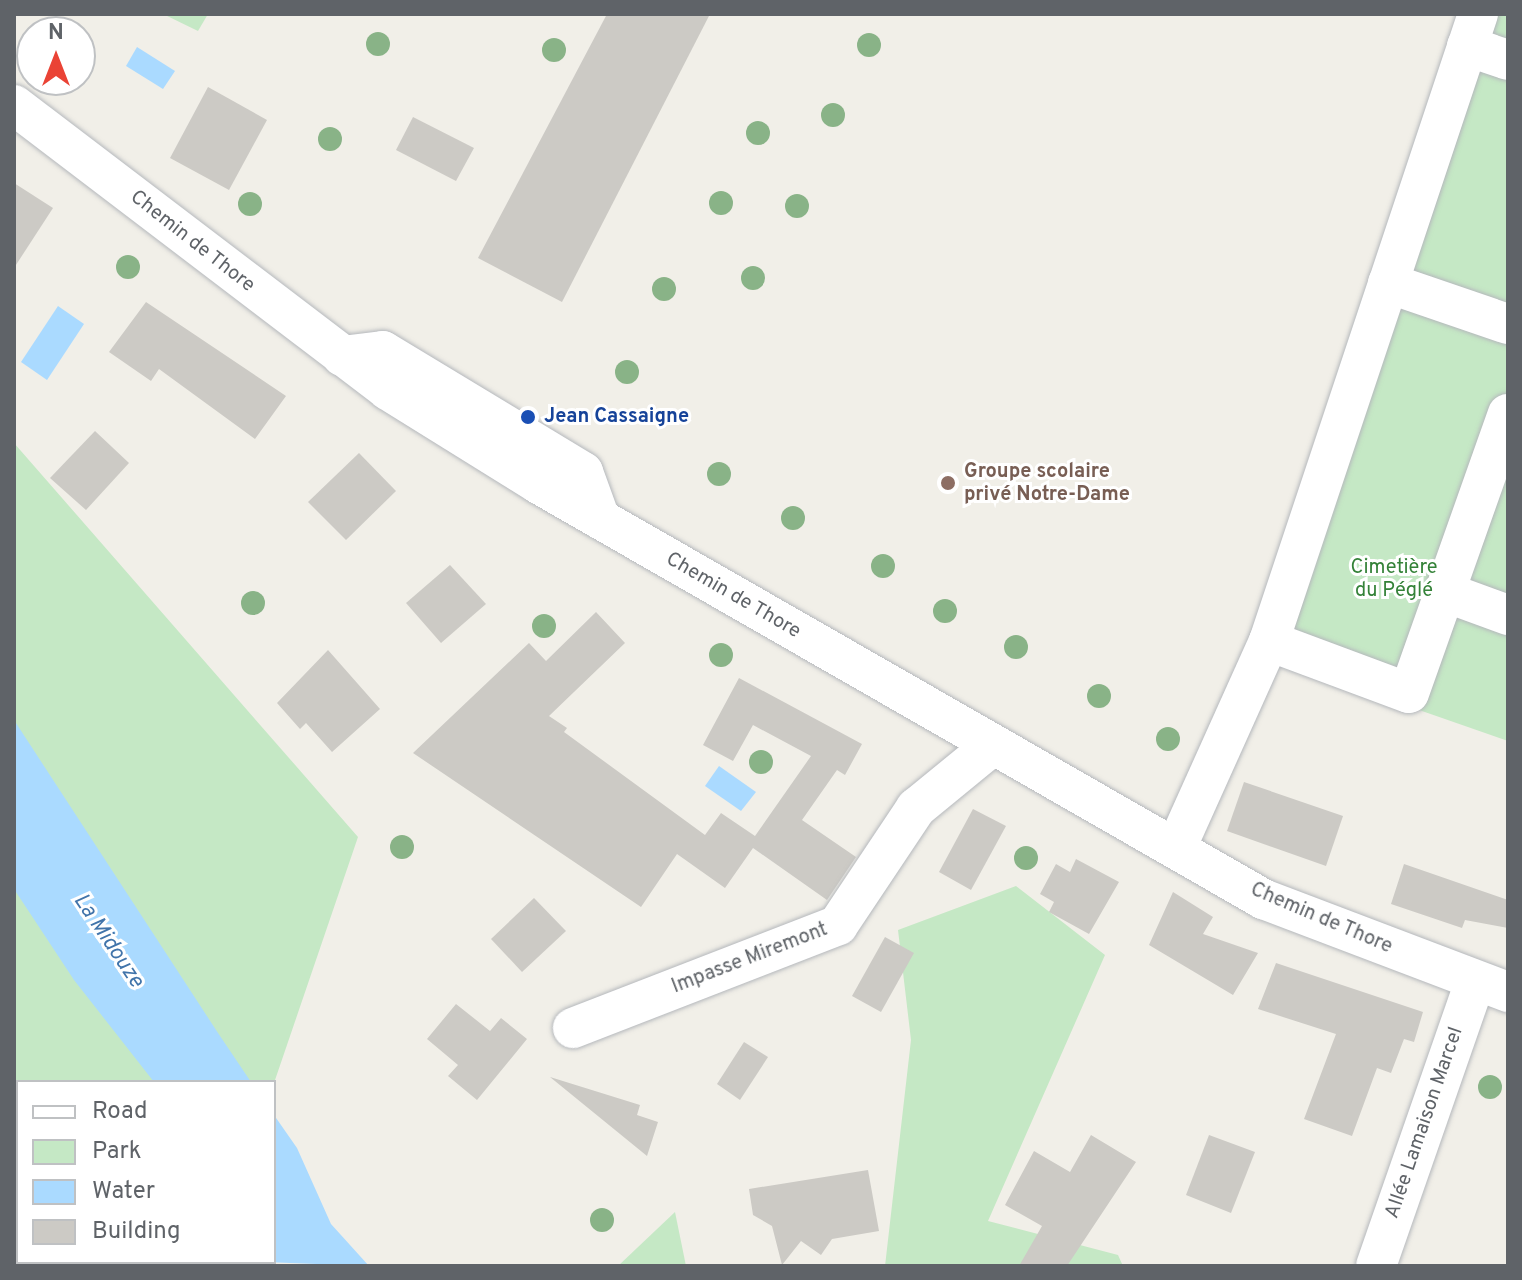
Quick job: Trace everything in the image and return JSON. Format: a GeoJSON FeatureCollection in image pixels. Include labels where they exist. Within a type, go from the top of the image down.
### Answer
{"type":"FeatureCollection","features":[{"type":"Feature","properties":{"kind":"street"},"geometry":{"type":"LineString","coordinates":[[1176,848],[1269,641],[1473,30],[1508,60]]}},
{"type":"Feature","properties":{"kind":"street","name":"Chemin de Thore"},"geometry":{"type":"LineString","coordinates":[[14,105],[342,356],[410,404],[600,519],[1263,899],[1492,986]]}},
{"type":"Feature","properties":{"kind":"street"},"geometry":{"type":"LineString","coordinates":[[1388,283],[1508,324]]}},
{"type":"Feature","properties":{"kind":"street"},"geometry":{"type":"LineString","coordinates":[[1269,641],[1409,693],[1508,414]]}},
{"type":"Feature","properties":{"kind":"street"},"geometry":{"type":"LineString","coordinates":[[1445,592],[1508,615]]}},
{"type":"Feature","properties":{"kind":"street","name":"Impasse Miremont"},"geometry":{"type":"LineString","coordinates":[[573,1028],[838,925],[916,808],[993,745]]}},
{"type":"Feature","properties":{"kind":"street","name":"Allée Lamaison Marcel"},"geometry":{"type":"LineString","coordinates":[[1376,1266],[1492,986]]}},
{"type":"Feature","properties":{"kind":"green space"},"geometry":{"type":"Polygon","coordinates":[[[163,14],[208,14],[198,31],[163,14]]]}},
{"type":"Feature","properties":{"kind":"green space","name":"Cimetière du Péglé"},"geometry":{"type":"Polygon","coordinates":[[[1465,14],[1508,14],[1508,741],[1250,651],[1465,14]]]}},
{"type":"Feature","properties":{"kind":"green space"},"geometry":{"type":"Polygon","coordinates":[[[14,443],[358,837],[275,1080],[16,1080],[16,1264],[253,1266],[14,1266],[14,443]]]}},
{"type":"Feature","properties":{"kind":"green space"},"geometry":{"type":"Polygon","coordinates":[[[1016,886],[1105,955],[988,1221],[1118,1255],[1123,1266],[885,1266],[911,1040],[898,930],[1016,886]]]}},
{"type":"Feature","properties":{"kind":"green space"},"geometry":{"type":"Polygon","coordinates":[[[675,1212],[686,1266],[618,1266],[675,1212]]]}},
{"type":"Feature","properties":{"kind":"water"},"geometry":{"type":"Polygon","coordinates":[[[137,47],[175,71],[163,89],[126,66],[137,47]]]}},
{"type":"Feature","properties":{"kind":"water"},"geometry":{"type":"Polygon","coordinates":[[[58,306],[84,324],[47,380],[21,362],[58,306]]]}},
{"type":"Feature","properties":{"kind":"water","name":"La Midouze"},"geometry":{"type":"Polygon","coordinates":[[[14,720],[250,1080],[152,1080],[74,980],[14,889],[14,720]]]}},
{"type":"Feature","properties":{"kind":"water"},"geometry":{"type":"Polygon","coordinates":[[[719,766],[756,792],[741,811],[705,786],[719,766]]]}},
{"type":"Feature","properties":{"kind":"water"},"geometry":{"type":"Polygon","coordinates":[[[276,1118],[297,1148],[331,1224],[369,1266],[276,1262],[276,1118]]]}},
{"type":"Feature","properties":{"kind":"building"},"geometry":{"type":"Polygon","coordinates":[[[607,14],[710,14],[562,302],[478,258],[607,14]]]}},
{"type":"Feature","properties":{"kind":"building"},"geometry":{"type":"Polygon","coordinates":[[[208,87],[267,120],[229,190],[170,158],[208,87]]]}},
{"type":"Feature","properties":{"kind":"building"},"geometry":{"type":"Polygon","coordinates":[[[413,117],[474,148],[456,181],[396,150],[413,117]]]}},
{"type":"Feature","properties":{"kind":"building"},"geometry":{"type":"Polygon","coordinates":[[[14,183],[53,208],[14,268],[14,183]]]}},
{"type":"Feature","properties":{"kind":"building"},"geometry":{"type":"Polygon","coordinates":[[[146,302],[286,396],[255,439],[159,369],[151,381],[109,352],[146,302]]]}},
{"type":"Feature","properties":{"kind":"building"},"geometry":{"type":"Polygon","coordinates":[[[95,431],[129,463],[86,510],[50,478],[95,431]]]}},
{"type":"Feature","properties":{"kind":"building"},"geometry":{"type":"Polygon","coordinates":[[[359,453],[396,491],[346,540],[308,502],[359,453]]]}},
{"type":"Feature","properties":{"kind":"building"},"geometry":{"type":"Polygon","coordinates":[[[450,565],[486,604],[441,643],[406,603],[450,565]]]}},
{"type":"Feature","properties":{"kind":"building"},"geometry":{"type":"Polygon","coordinates":[[[596,612],[625,643],[549,716],[567,728],[564,732],[705,835],[721,813],[755,836],[811,756],[753,725],[733,761],[703,745],[739,678],[862,744],[845,775],[837,770],[802,820],[856,857],[827,900],[753,848],[725,888],[677,854],[641,907],[413,753],[529,643],[546,661],[596,612]]]}},
{"type":"Feature","properties":{"kind":"building"},"geometry":{"type":"Polygon","coordinates":[[[328,650],[380,709],[332,752],[306,723],[300,729],[277,703],[328,650]]]}},
{"type":"Feature","properties":{"kind":"building"},"geometry":{"type":"Polygon","coordinates":[[[1244,782],[1343,816],[1326,866],[1227,831],[1244,782]]]}},
{"type":"Feature","properties":{"kind":"building"},"geometry":{"type":"Polygon","coordinates":[[[973,809],[1006,826],[971,890],[939,872],[973,809]]]}},
{"type":"Feature","properties":{"kind":"building"},"geometry":{"type":"Polygon","coordinates":[[[1076,859],[1119,882],[1089,934],[1049,912],[1054,902],[1040,894],[1056,864],[1070,872],[1076,859]]]}},
{"type":"Feature","properties":{"kind":"building"},"geometry":{"type":"Polygon","coordinates":[[[1404,864],[1508,900],[1508,928],[1465,920],[1462,928],[1391,904],[1404,864]]]}},
{"type":"Feature","properties":{"kind":"building"},"geometry":{"type":"Polygon","coordinates":[[[1173,892],[1213,917],[1203,934],[1258,953],[1233,995],[1149,945],[1173,892]]]}},
{"type":"Feature","properties":{"kind":"building"},"geometry":{"type":"Polygon","coordinates":[[[534,898],[566,931],[522,972],[491,939],[534,898]]]}},
{"type":"Feature","properties":{"kind":"building"},"geometry":{"type":"Polygon","coordinates":[[[885,937],[914,953],[881,1012],[852,996],[885,937]]]}},
{"type":"Feature","properties":{"kind":"building"},"geometry":{"type":"Polygon","coordinates":[[[1276,963],[1423,1012],[1414,1042],[1404,1039],[1391,1073],[1377,1068],[1352,1136],[1304,1119],[1336,1034],[1258,1009],[1276,963]]]}},
{"type":"Feature","properties":{"kind":"building"},"geometry":{"type":"Polygon","coordinates":[[[456,1004],[490,1031],[501,1018],[527,1039],[477,1100],[448,1076],[458,1065],[427,1039],[456,1004]]]}},
{"type":"Feature","properties":{"kind":"building"},"geometry":{"type":"Polygon","coordinates":[[[744,1042],[768,1057],[740,1100],[717,1084],[744,1042]]]}},
{"type":"Feature","properties":{"kind":"building"},"geometry":{"type":"Polygon","coordinates":[[[550,1077],[640,1105],[637,1115],[658,1122],[647,1156],[550,1077]]]}},
{"type":"Feature","properties":{"kind":"building"},"geometry":{"type":"Polygon","coordinates":[[[1091,1135],[1136,1162],[1067,1266],[1019,1266],[1042,1226],[1005,1205],[1034,1151],[1070,1172],[1091,1135]]]}},
{"type":"Feature","properties":{"kind":"building"},"geometry":{"type":"Polygon","coordinates":[[[1209,1135],[1255,1152],[1231,1213],[1186,1195],[1209,1135]]]}},
{"type":"Feature","properties":{"kind":"building"},"geometry":{"type":"Polygon","coordinates":[[[868,1170],[879,1231],[832,1239],[821,1255],[801,1241],[782,1265],[772,1226],[753,1215],[749,1189],[868,1170]]]}},
{"type":"Feature","properties":{"kind":"place","name":"Jean Cassaigne"},"geometry":{"type":"Point","coordinates":[528,417]}},
{"type":"Feature","properties":{"kind":"place","name":"Groupe scolaire privé Notre-Dame"},"geometry":{"type":"Point","coordinates":[948,483]}}]}
